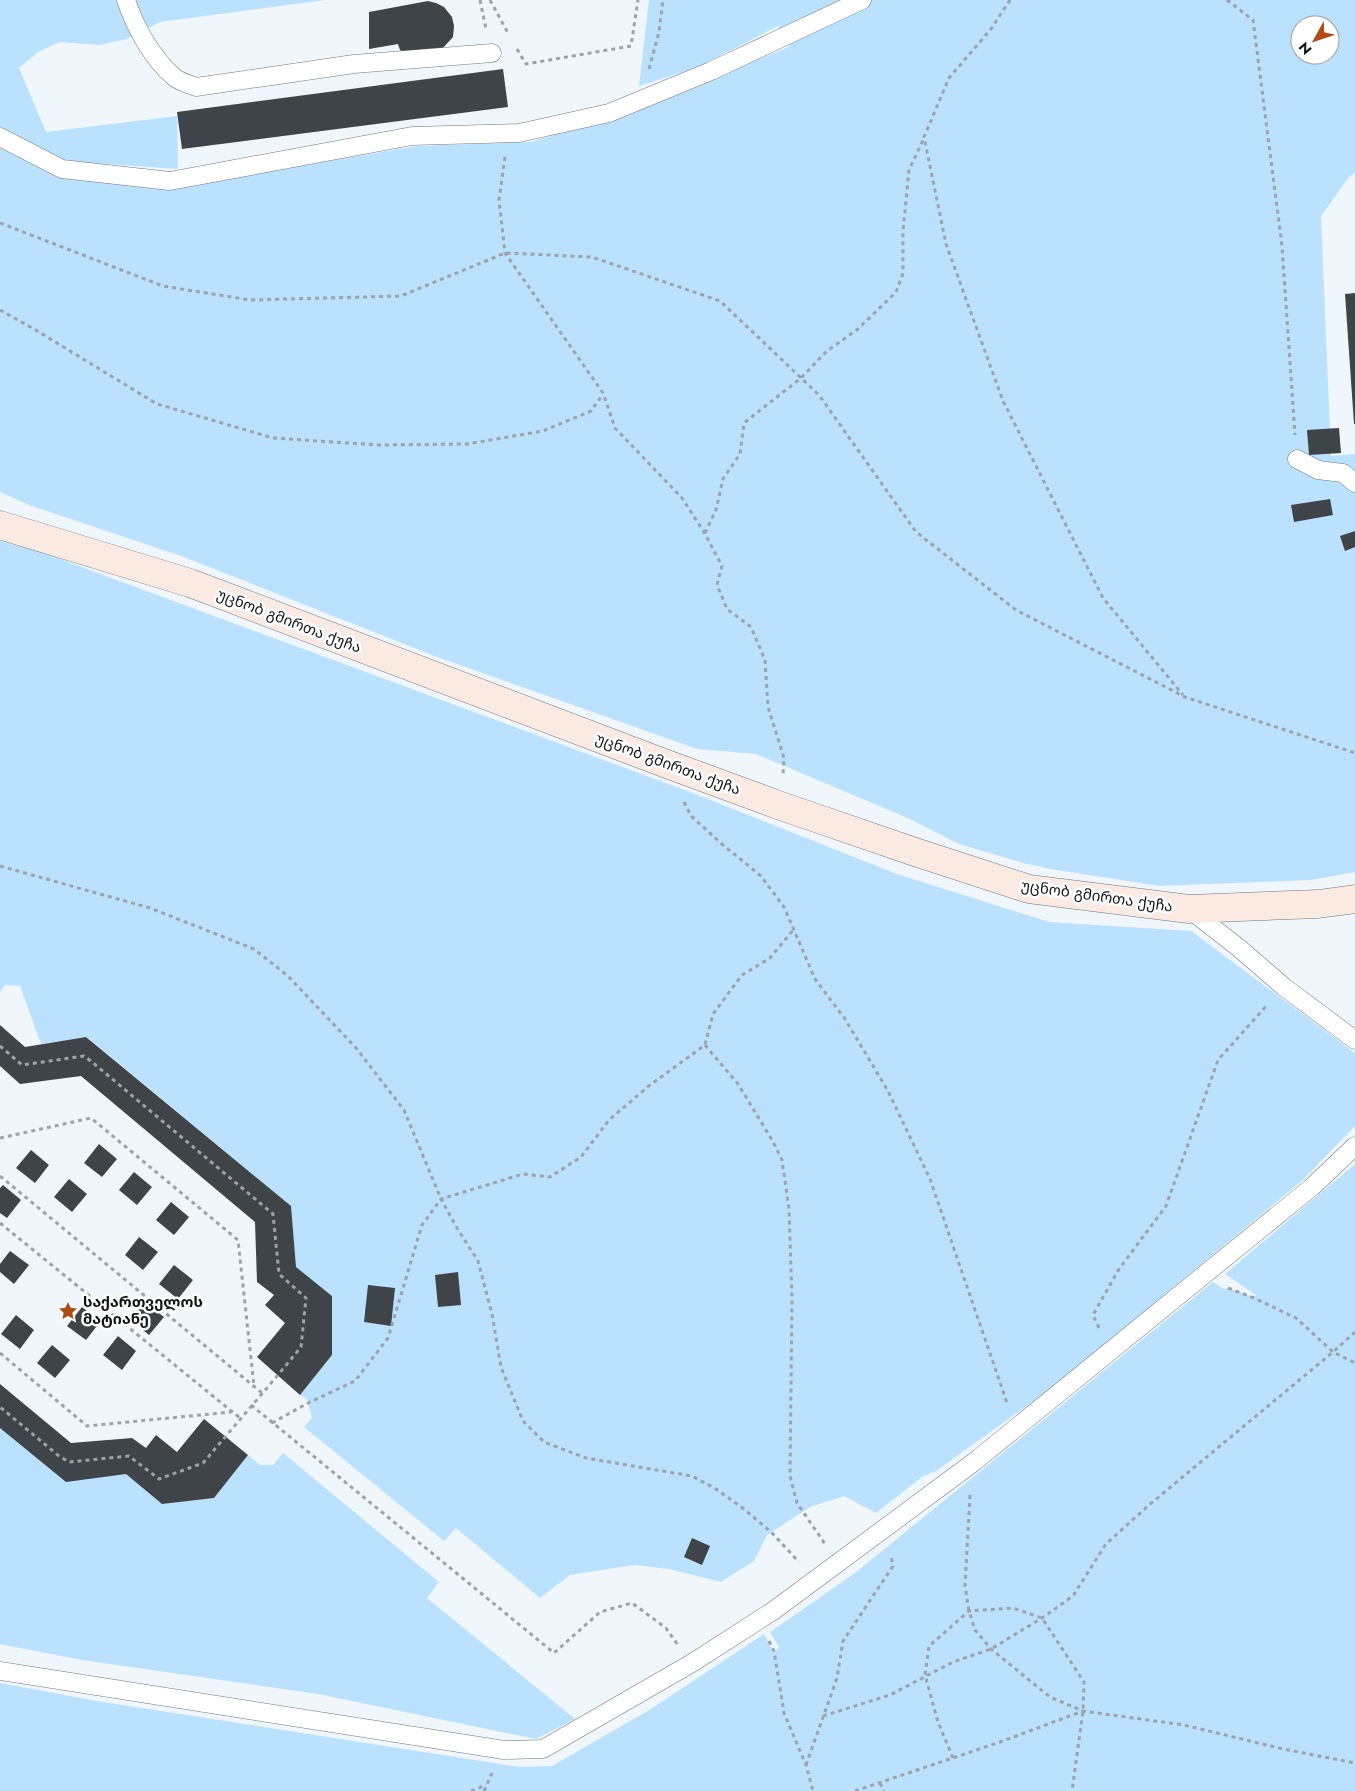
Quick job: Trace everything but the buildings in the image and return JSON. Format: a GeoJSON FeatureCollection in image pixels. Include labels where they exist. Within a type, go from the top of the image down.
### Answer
{"type":"FeatureCollection","features":[{"type":"Feature","properties":{"kind":"main road","name":"უცნობ გმირთა ქუჩა"},"geometry":{"type":"LineString","coordinates":[[0,525],[190,583],[781,806],[1029,889],[1189,908],[1318,904],[1355,900]]}},
{"type":"Feature","properties":{"kind":"lane"},"geometry":{"type":"LineString","coordinates":[[126,0],[138,30],[154,53],[175,78],[196,87],[354,64],[492,53]]}},
{"type":"Feature","properties":{"kind":"lane"},"geometry":{"type":"LineString","coordinates":[[0,136],[62,169],[170,181],[412,136],[519,133],[608,113],[711,71],[862,0]]}},
{"type":"Feature","properties":{"kind":"lane"},"geometry":{"type":"LineString","coordinates":[[1297,460],[1318,470],[1343,473],[1355,483]]}},
{"type":"Feature","properties":{"kind":"lane"},"geometry":{"type":"LineString","coordinates":[[1189,908],[1284,987],[1355,1040]]}},
{"type":"Feature","properties":{"kind":"lane"},"geometry":{"type":"LineString","coordinates":[[0,1671],[504,1750],[543,1749],[692,1663],[759,1620],[816,1580],[974,1462],[1015,1427],[1110,1353],[1312,1187],[1355,1146]]}},
{"type":"Feature","properties":{"kind":"path"},"geometry":{"type":"LineString","coordinates":[[490,0],[512,39]]}},
{"type":"Feature","properties":{"kind":"path"},"geometry":{"type":"LineString","coordinates":[[516,47],[526,64],[631,46],[638,0]]}},
{"type":"Feature","properties":{"kind":"path"},"geometry":{"type":"LineString","coordinates":[[642,98],[659,32],[663,0]]}},
{"type":"Feature","properties":{"kind":"path"},"geometry":{"type":"LineString","coordinates":[[705,534],[716,510],[723,479],[740,454],[744,423],[801,378],[828,350],[858,329],[896,292],[903,273],[903,231],[909,170],[949,78],[991,29],[1010,0]]}},
{"type":"Feature","properties":{"kind":"path"},"geometry":{"type":"LineString","coordinates":[[1228,0],[1253,20],[1282,246],[1297,460]]}},
{"type":"Feature","properties":{"kind":"path"},"geometry":{"type":"LineString","coordinates":[[519,133],[505,158],[499,200],[506,253],[604,393],[615,428],[682,498],[705,534],[722,566],[717,585],[727,609],[751,627],[765,660],[768,707],[784,758],[781,806]]}},
{"type":"Feature","properties":{"kind":"path"},"geometry":{"type":"LineString","coordinates":[[924,137],[946,244],[1003,401],[1103,598],[1185,697]]}},
{"type":"Feature","properties":{"kind":"path"},"geometry":{"type":"LineString","coordinates":[[0,222],[163,286],[250,300],[401,296],[506,253],[592,257],[720,301],[819,395],[916,532],[1016,610],[1185,697],[1355,753]]}},
{"type":"Feature","properties":{"kind":"path"},"geometry":{"type":"LineString","coordinates":[[0,310],[157,404],[273,438],[379,445],[467,444],[542,431],[590,411],[604,393]]}},
{"type":"Feature","properties":{"kind":"path"},"geometry":{"type":"LineString","coordinates":[[664,763],[692,816],[723,845],[761,876],[784,908],[815,979],[845,1019],[888,1092],[930,1179],[1015,1427]]}},
{"type":"Feature","properties":{"kind":"path"},"geometry":{"type":"LineString","coordinates":[[0,866],[150,908],[254,949],[288,976],[356,1048],[404,1110],[442,1199],[457,1228],[478,1261],[492,1314],[501,1367],[523,1421],[544,1442],[586,1458],[692,1476],[716,1489],[744,1509],[772,1533],[816,1580]]}},
{"type":"Feature","properties":{"kind":"path"},"geometry":{"type":"LineString","coordinates":[[272,1423],[308,1403],[356,1381],[388,1338],[422,1225],[442,1199],[523,1174],[550,1177],[581,1156],[609,1120],[644,1091],[706,1045],[713,1014],[742,975],[770,958],[794,929]]}},
{"type":"Feature","properties":{"kind":"path"},"geometry":{"type":"LineString","coordinates":[[1110,1353],[1094,1315],[1119,1269],[1166,1206],[1218,1060],[1284,987]]}},
{"type":"Feature","properties":{"kind":"path"},"geometry":{"type":"LineString","coordinates":[[706,1045],[738,1084],[782,1160],[789,1209],[792,1299],[790,1476],[797,1503],[838,1563]]}},
{"type":"Feature","properties":{"kind":"path"},"geometry":{"type":"LineString","coordinates":[[0,1046],[22,1065],[84,1056],[273,1214],[279,1274],[306,1298],[301,1347],[203,1464],[159,1479],[129,1456],[69,1462],[59,1456],[0,1407]]}},
{"type":"Feature","properties":{"kind":"path"},"geometry":{"type":"LineString","coordinates":[[0,1138],[91,1118],[238,1240],[254,1386]]}},
{"type":"Feature","properties":{"kind":"path"},"geometry":{"type":"LineString","coordinates":[[0,1176],[262,1393]]}},
{"type":"Feature","properties":{"kind":"path"},"geometry":{"type":"LineString","coordinates":[[0,1223],[240,1418]]}},
{"type":"Feature","properties":{"kind":"path"},"geometry":{"type":"LineString","coordinates":[[1212,1268],[1227,1288],[1254,1298],[1296,1318],[1333,1352],[1355,1363]]}},
{"type":"Feature","properties":{"kind":"path"},"geometry":{"type":"LineString","coordinates":[[823,1716],[890,1695],[953,1662],[991,1649],[1042,1618],[1073,1596],[1106,1544],[1149,1505],[1355,1332]]}},
{"type":"Feature","properties":{"kind":"path"},"geometry":{"type":"LineString","coordinates":[[0,1353],[87,1426],[232,1412]]}},
{"type":"Feature","properties":{"kind":"path"},"geometry":{"type":"LineString","coordinates":[[251,1405],[554,1653],[600,1612],[632,1603],[666,1628],[692,1663]]}},
{"type":"Feature","properties":{"kind":"path"},"geometry":{"type":"LineString","coordinates":[[974,1462],[969,1506],[965,1586],[968,1611],[975,1630],[991,1649],[1050,1697],[1083,1711],[1184,1725],[1283,1749],[1355,1763]]}},
{"type":"Feature","properties":{"kind":"path"},"geometry":{"type":"LineString","coordinates":[[806,1765],[837,1678],[843,1641],[893,1566],[886,1527]]}},
{"type":"Feature","properties":{"kind":"path"},"geometry":{"type":"LineString","coordinates":[[953,1758],[938,1722],[925,1676],[929,1646],[968,1611],[1013,1608],[1042,1618],[1084,1682],[1083,1711],[1072,1791]]}},
{"type":"Feature","properties":{"kind":"path"},"geometry":{"type":"LineString","coordinates":[[759,1620],[774,1651],[784,1713],[806,1765],[813,1791]]}},
{"type":"Feature","properties":{"kind":"path"},"geometry":{"type":"LineString","coordinates":[[856,1791],[1000,1742],[1083,1711]]}},
{"type":"Feature","properties":{"kind":"path"},"geometry":{"type":"LineString","coordinates":[[880,1783],[884,1791]]}},
{"type":"Feature","properties":{"kind":"path"},"geometry":{"type":"LineString","coordinates":[[471,1791],[487,1785]]}},
{"type":"Feature","properties":{"kind":"shaded area"},"geometry":{"type":"Polygon","coordinates":[[[0,0],[325,0],[160,22],[127,39],[99,45],[60,42],[38,52],[19,68],[46,132],[177,116],[178,169],[62,161],[0,127],[0,0]]]}},
{"type":"Feature","properties":{"kind":"shaded area"},"geometry":{"type":"Polygon","coordinates":[[[649,0],[1355,0],[1355,173],[1348,178],[1321,216],[1331,456],[1355,454],[1355,872],[1312,880],[1159,886],[1023,863],[959,844],[910,819],[756,754],[697,749],[432,655],[184,557],[29,505],[0,492],[0,145],[58,176],[176,187],[417,146],[531,142],[628,112],[789,47],[778,26],[696,68],[639,86],[649,0]]]}},
{"type":"Feature","properties":{"kind":"shaded area"},"geometry":{"type":"Polygon","coordinates":[[[0,541],[41,552],[693,793],[897,874],[1049,922],[1191,931],[1355,1053],[1355,1126],[1304,1179],[1053,1387],[936,1471],[922,1477],[876,1513],[844,1496],[810,1507],[767,1535],[754,1561],[721,1582],[669,1569],[635,1565],[570,1575],[540,1598],[456,1528],[444,1541],[304,1427],[312,1418],[307,1399],[300,1395],[332,1355],[332,1296],[296,1267],[291,1206],[87,1037],[41,1044],[20,986],[5,985],[0,992],[0,541]]]}},
{"type":"Feature","properties":{"kind":"shaded area"},"geometry":{"type":"Polygon","coordinates":[[[1355,1164],[1355,1791],[0,1791],[0,1683],[97,1701],[520,1767],[552,1766],[651,1709],[764,1634],[774,1653],[779,1647],[770,1632],[855,1573],[1213,1282],[1224,1289],[1227,1288],[1254,1297],[1256,1295],[1225,1274],[1355,1164]]]}},
{"type":"Feature","properties":{"kind":"shaded area"},"geometry":{"type":"Polygon","coordinates":[[[0,1428],[126,1474],[162,1504],[214,1498],[248,1455],[260,1465],[273,1465],[283,1453],[439,1582],[427,1598],[575,1719],[536,1739],[318,1694],[82,1660],[0,1644],[0,1428]]]}},
{"type":"Feature","properties":{"kind":"place","name":"საქართველოს მატიანე"},"geometry":{"type":"Point","coordinates":[68,1311]}}]}
